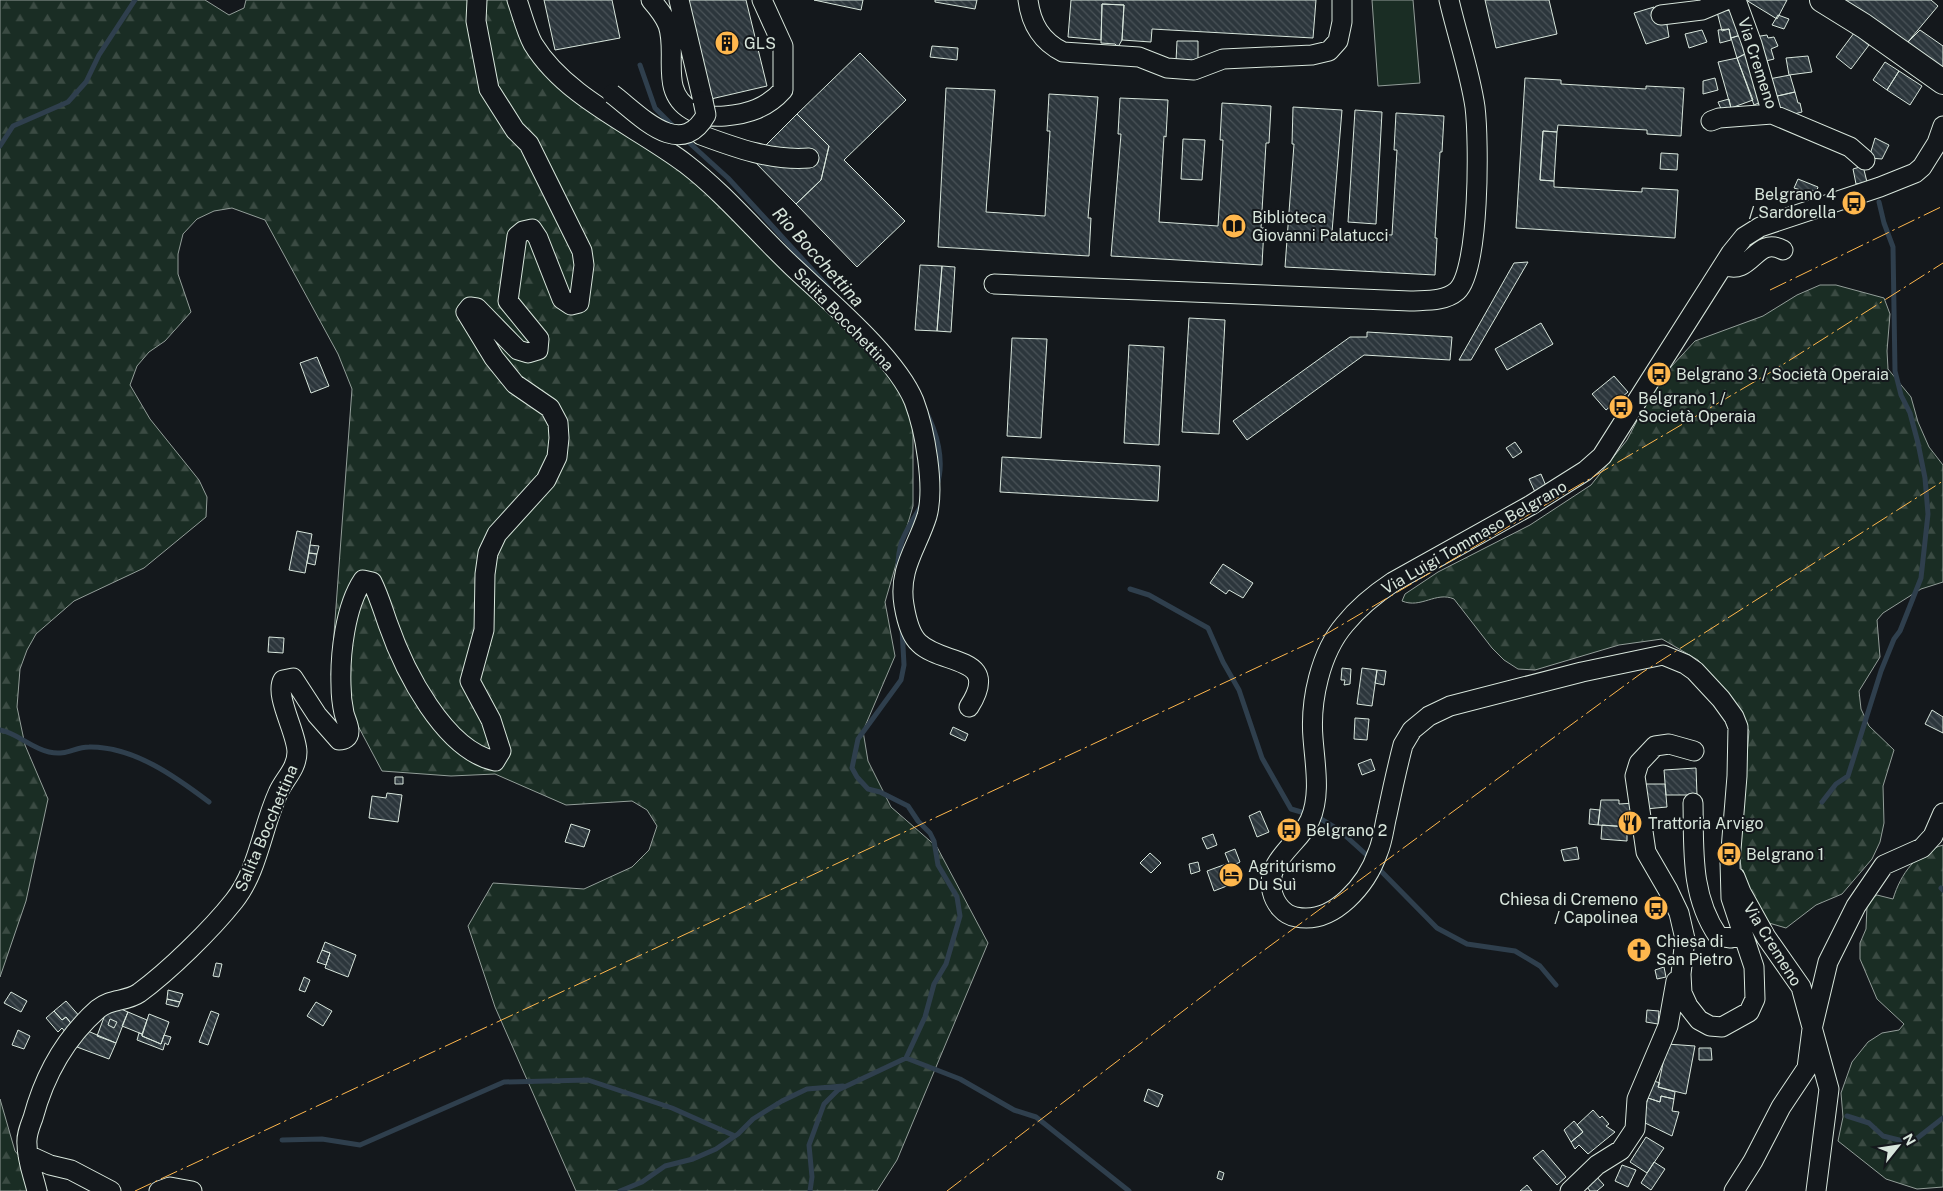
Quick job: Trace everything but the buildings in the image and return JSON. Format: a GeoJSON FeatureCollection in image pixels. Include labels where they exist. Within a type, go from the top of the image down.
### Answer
{"type":"FeatureCollection","features":[{"type":"Feature","properties":{"kind":"main road"},"geometry":{"type":"LineString","coordinates":[[1822,0],[1864,26],[1943,82]]}},
{"type":"Feature","properties":{"kind":"street","name":"Salita Bocchettina"},"geometry":{"type":"LineString","coordinates":[[37,1191],[29,1168],[26,1141],[47,1076],[64,1048],[98,1009],[112,1000],[125,1000],[138,994],[197,942],[244,887],[278,792],[295,764],[296,742],[281,694],[280,684],[283,680],[293,678],[317,715],[339,740],[344,740],[348,736],[350,730],[344,712],[341,685],[347,620],[354,594],[363,580],[372,582],[378,594],[388,626],[420,695],[460,743],[482,758],[495,761],[501,750],[491,720],[470,681],[484,630],[485,574],[488,554],[497,534],[546,480],[558,457],[558,423],[550,408],[515,384],[494,358],[466,312],[470,307],[477,308],[518,350],[528,353],[538,350],[539,339],[508,301],[517,236],[523,231],[532,230],[538,238],[562,300],[571,305],[579,303],[584,265],[582,251],[529,144],[515,130],[489,90],[476,21],[476,0]]}},
{"type":"Feature","properties":{"kind":"street","name":"Salita Bocchettina"},"geometry":{"type":"LineString","coordinates":[[517,0],[533,43],[563,80],[686,164],[711,186],[856,327],[907,388],[922,427],[930,499],[927,516],[906,564],[902,586],[904,604],[909,625],[920,645],[957,660],[976,673],[980,685],[969,707]]}},
{"type":"Feature","properties":{"kind":"street"},"geometry":{"type":"LineString","coordinates":[[651,0],[661,10],[669,27],[672,85],[682,105],[695,113],[718,117],[757,110],[773,101],[783,90],[783,46],[762,0]]}},
{"type":"Feature","properties":{"kind":"street"},"geometry":{"type":"LineString","coordinates":[[612,94],[663,133],[672,135],[696,130],[706,116],[680,0]]}},
{"type":"Feature","properties":{"kind":"street"},"geometry":{"type":"LineString","coordinates":[[1028,0],[1032,18],[1038,32],[1050,44],[1064,52],[1139,57],[1167,68],[1194,70],[1223,59],[1312,55],[1329,51],[1338,41],[1342,22],[1342,0]]}},
{"type":"Feature","properties":{"kind":"street"},"geometry":{"type":"LineString","coordinates":[[994,284],[1410,301],[1439,300],[1458,290],[1470,267],[1478,172],[1475,107],[1449,0]]}},
{"type":"Feature","properties":{"kind":"street"},"geometry":{"type":"LineString","coordinates":[[1661,15],[1702,10],[1726,0]]}},
{"type":"Feature","properties":{"kind":"street","name":"Via Cremeno"},"geometry":{"type":"LineString","coordinates":[[1736,0],[1752,44],[1772,114],[1850,147],[1865,160]]}},
{"type":"Feature","properties":{"kind":"street"},"geometry":{"type":"LineString","coordinates":[[1711,121],[1719,118],[1772,114]]}},
{"type":"Feature","properties":{"kind":"street","name":"Via Luigi Tommaso Belgrano"},"geometry":{"type":"LineString","coordinates":[[1681,974],[1682,993],[1688,1006],[1699,1020],[1710,1026],[1722,1027],[1736,1021],[1749,1012],[1756,999],[1754,967],[1731,898],[1730,862],[1737,776],[1738,727],[1734,717],[1700,676],[1685,664],[1664,655],[1582,672],[1450,706],[1428,716],[1412,730],[1403,745],[1378,852],[1357,888],[1336,908],[1319,917],[1302,918],[1288,916],[1279,906],[1272,891],[1272,877],[1278,862],[1310,821],[1317,789],[1312,723],[1313,702],[1325,661],[1344,625],[1374,595],[1393,582],[1531,506],[1585,471],[1602,456],[1724,265],[1744,237],[1760,227],[1880,187],[1914,173],[1922,167],[1937,143],[1943,126]]}},
{"type":"Feature","properties":{"kind":"street"},"geometry":{"type":"LineString","coordinates":[[696,130],[701,135],[781,159],[809,158]]}},
{"type":"Feature","properties":{"kind":"street"},"geometry":{"type":"LineString","coordinates":[[1724,265],[1735,269],[1762,249],[1770,246],[1783,250]]}},
{"type":"Feature","properties":{"kind":"street"},"geometry":{"type":"LineString","coordinates":[[1570,1191],[1597,1165],[1621,1150],[1635,1129],[1637,1099],[1668,1026],[1674,1002],[1674,984],[1681,974],[1686,939],[1679,913],[1646,852],[1636,776],[1639,763],[1655,746],[1669,744],[1694,751]]}},
{"type":"Feature","properties":{"kind":"street"},"geometry":{"type":"LineString","coordinates":[[1693,803],[1694,873],[1706,914],[1718,936],[1731,938],[1743,934]]}},
{"type":"Feature","properties":{"kind":"street","name":"Via Cremeno"},"geometry":{"type":"LineString","coordinates":[[1734,1191],[1753,1161],[1781,1107],[1807,1068],[1812,1029],[1828,962],[1868,886],[1884,865],[1922,848],[1933,836],[1943,813]]}},
{"type":"Feature","properties":{"kind":"street","name":"Via Cremeno"},"geometry":{"type":"LineString","coordinates":[[1730,862],[1741,892],[1766,937],[1802,987],[1829,1089],[1816,1191]]}},
{"type":"Feature","properties":{"kind":"street"},"geometry":{"type":"LineString","coordinates":[[28,1155],[50,1165],[71,1170],[111,1191]]}},
{"type":"Feature","properties":{"kind":"street"},"geometry":{"type":"LineString","coordinates":[[159,1191],[170,1187],[192,1191]]}},
{"type":"Feature","properties":{"kind":"green space"},"geometry":{"type":"Polygon","coordinates":[[[0,0],[205,0],[229,15],[244,8],[246,0],[521,0],[545,70],[688,172],[862,340],[913,405],[913,506],[885,602],[895,656],[863,731],[868,761],[891,807],[937,847],[988,943],[897,1160],[877,1191],[576,1191],[495,1007],[468,926],[493,883],[584,889],[632,867],[649,850],[657,826],[647,810],[632,801],[566,805],[495,774],[451,776],[382,771],[331,675],[352,389],[338,354],[265,220],[232,208],[214,211],[197,219],[183,234],[178,254],[178,274],[191,312],[165,341],[149,352],[137,366],[130,385],[150,419],[199,480],[207,497],[206,517],[144,568],[74,601],[36,634],[27,650],[20,669],[17,707],[25,745],[48,799],[26,901],[0,977],[0,0]]]}},
{"type":"Feature","properties":{"kind":"green space"},"geometry":{"type":"Polygon","coordinates":[[[1372,0],[1413,0],[1420,83],[1378,86],[1372,0]]]}},
{"type":"Feature","properties":{"kind":"green space"},"geometry":{"type":"Polygon","coordinates":[[[1820,285],[1836,285],[1884,298],[1890,314],[1887,351],[1888,369],[1911,397],[1918,422],[1929,447],[1943,465],[1943,582],[1921,589],[1883,613],[1877,620],[1880,657],[1859,691],[1861,709],[1869,726],[1894,750],[1883,786],[1884,823],[1880,842],[1872,859],[1842,894],[1816,905],[1786,928],[1769,923],[1743,879],[1739,854],[1749,731],[1731,697],[1698,660],[1662,639],[1619,645],[1535,670],[1518,669],[1504,660],[1492,648],[1454,599],[1441,597],[1416,603],[1402,601],[1405,594],[1438,572],[1530,525],[1591,485],[1627,440],[1657,382],[1695,341],[1763,316],[1797,295],[1820,285]]]}},
{"type":"Feature","properties":{"kind":"green space"},"geometry":{"type":"Polygon","coordinates":[[[1943,845],[1943,1187],[1917,1189],[1886,1179],[1838,1141],[1843,1117],[1841,1093],[1852,1062],[1868,1042],[1882,1033],[1899,1030],[1904,1024],[1877,999],[1860,959],[1860,943],[1866,929],[1867,906],[1870,899],[1877,895],[1893,899],[1900,881],[1911,865],[1925,853],[1943,845]]]}},
{"type":"Feature","properties":{"kind":"green space"},"geometry":{"type":"Polygon","coordinates":[[[0,1099],[15,1151],[48,1191],[0,1191],[0,1099]]]}},
{"type":"Feature","properties":{"kind":"waterway"},"geometry":{"type":"LineString","coordinates":[[0,146],[13,126],[68,102],[86,82],[99,55],[135,0]]}},
{"type":"Feature","properties":{"kind":"waterway","name":"Rio Bocchettina"},"geometry":{"type":"LineString","coordinates":[[640,65],[655,108],[673,126]]}},
{"type":"Feature","properties":{"kind":"waterway","name":"Rio Bocchettina"},"geometry":{"type":"LineString","coordinates":[[684,138],[728,178],[829,288]]}},
{"type":"Feature","properties":{"kind":"waterway"},"geometry":{"type":"LineString","coordinates":[[1822,802],[1836,784],[1848,776],[1881,671],[1894,639],[1900,631],[1921,578],[1928,514],[1925,478],[1918,443],[1910,413],[1901,395],[1895,371],[1893,247],[1879,202]]}},
{"type":"Feature","properties":{"kind":"waterway","name":"Rio Bocchettina"},"geometry":{"type":"LineString","coordinates":[[925,410],[939,447],[940,466],[937,485]]}},
{"type":"Feature","properties":{"kind":"waterway","name":"Rio Bocchettina"},"geometry":{"type":"LineString","coordinates":[[898,572],[901,545],[907,530],[921,506]]}},
{"type":"Feature","properties":{"kind":"waterway"},"geometry":{"type":"LineString","coordinates":[[1130,589],[1149,595],[1208,628],[1223,662],[1239,690],[1262,758],[1291,809],[1308,814]]}},
{"type":"Feature","properties":{"kind":"waterway","name":"Rio Bocchettina"},"geometry":{"type":"LineString","coordinates":[[810,1191],[812,1177],[809,1145],[824,1104],[838,1090],[906,1058],[925,1017],[934,984],[946,964],[960,916],[957,897],[938,865],[934,841],[930,833],[918,821],[908,806],[880,792],[868,789],[852,768],[858,739],[901,680],[904,665],[902,628]]}},
{"type":"Feature","properties":{"kind":"waterway"},"geometry":{"type":"LineString","coordinates":[[0,730],[49,752],[61,753],[89,747],[105,748],[138,757],[168,773],[209,802]]}},
{"type":"Feature","properties":{"kind":"waterway"},"geometry":{"type":"LineString","coordinates":[[1316,816],[1339,830],[1370,858]]}},
{"type":"Feature","properties":{"kind":"waterway"},"geometry":{"type":"LineString","coordinates":[[1377,867],[1437,928],[1467,944],[1515,951],[1540,966],[1556,985]]}},
{"type":"Feature","properties":{"kind":"waterway"},"geometry":{"type":"LineString","coordinates":[[906,1058],[960,1079],[1014,1110],[1036,1117],[1129,1191]]}},
{"type":"Feature","properties":{"kind":"waterway"},"geometry":{"type":"LineString","coordinates":[[282,1140],[322,1139],[360,1145],[504,1082],[588,1080],[672,1108],[735,1136]]}},
{"type":"Feature","properties":{"kind":"waterway"},"geometry":{"type":"LineString","coordinates":[[620,1191],[642,1182],[665,1166],[693,1159],[716,1149],[738,1134],[753,1119],[782,1101],[807,1089],[843,1086]]}},
{"type":"Feature","properties":{"kind":"waterway"},"geometry":{"type":"LineString","coordinates":[[1847,1116],[1869,1123],[1883,1136],[1911,1143],[1943,1118]]}},
{"type":"Feature","properties":{"kind":"power"},"geometry":{"type":"LineString","coordinates":[[1770,290],[1943,206]]}},
{"type":"Feature","properties":{"kind":"power"},"geometry":{"type":"LineString","coordinates":[[135,1191],[1316,640],[1771,372],[1943,263]]}},
{"type":"Feature","properties":{"kind":"power"},"geometry":{"type":"LineString","coordinates":[[947,1191],[1229,976],[1643,672],[1943,481]]}},
{"type":"Feature","properties":{"kind":"place","name":"GLS"},"geometry":{"type":"Point","coordinates":[727,43]}},
{"type":"Feature","properties":{"kind":"place","name":"Belgrano 4 / Sardorella"},"geometry":{"type":"Point","coordinates":[1854,203]}},
{"type":"Feature","properties":{"kind":"place","name":"Biblioteca Giovanni Palatucci"},"geometry":{"type":"Point","coordinates":[1234,226]}},
{"type":"Feature","properties":{"kind":"place","name":"Belgrano 3 / Società Operaia"},"geometry":{"type":"Point","coordinates":[1659,374]}},
{"type":"Feature","properties":{"kind":"place","name":"Belgrano 1 / Società Operaia"},"geometry":{"type":"Point","coordinates":[1621,407]}},
{"type":"Feature","properties":{"kind":"place","name":"Trattoria Arvigo"},"geometry":{"type":"Point","coordinates":[1630,823]}},
{"type":"Feature","properties":{"kind":"place","name":"Belgrano 2"},"geometry":{"type":"Point","coordinates":[1289,830]}},
{"type":"Feature","properties":{"kind":"place","name":"Belgrano 1"},"geometry":{"type":"Point","coordinates":[1729,854]}},
{"type":"Feature","properties":{"kind":"place","name":"Agriturismo Du Suì"},"geometry":{"type":"Point","coordinates":[1231,875]}},
{"type":"Feature","properties":{"kind":"place","name":"Chiesa di Cremeno / Capolinea"},"geometry":{"type":"Point","coordinates":[1656,908]}},
{"type":"Feature","properties":{"kind":"place","name":"Chiesa di San Pietro"},"geometry":{"type":"Point","coordinates":[1639,950]}}]}
